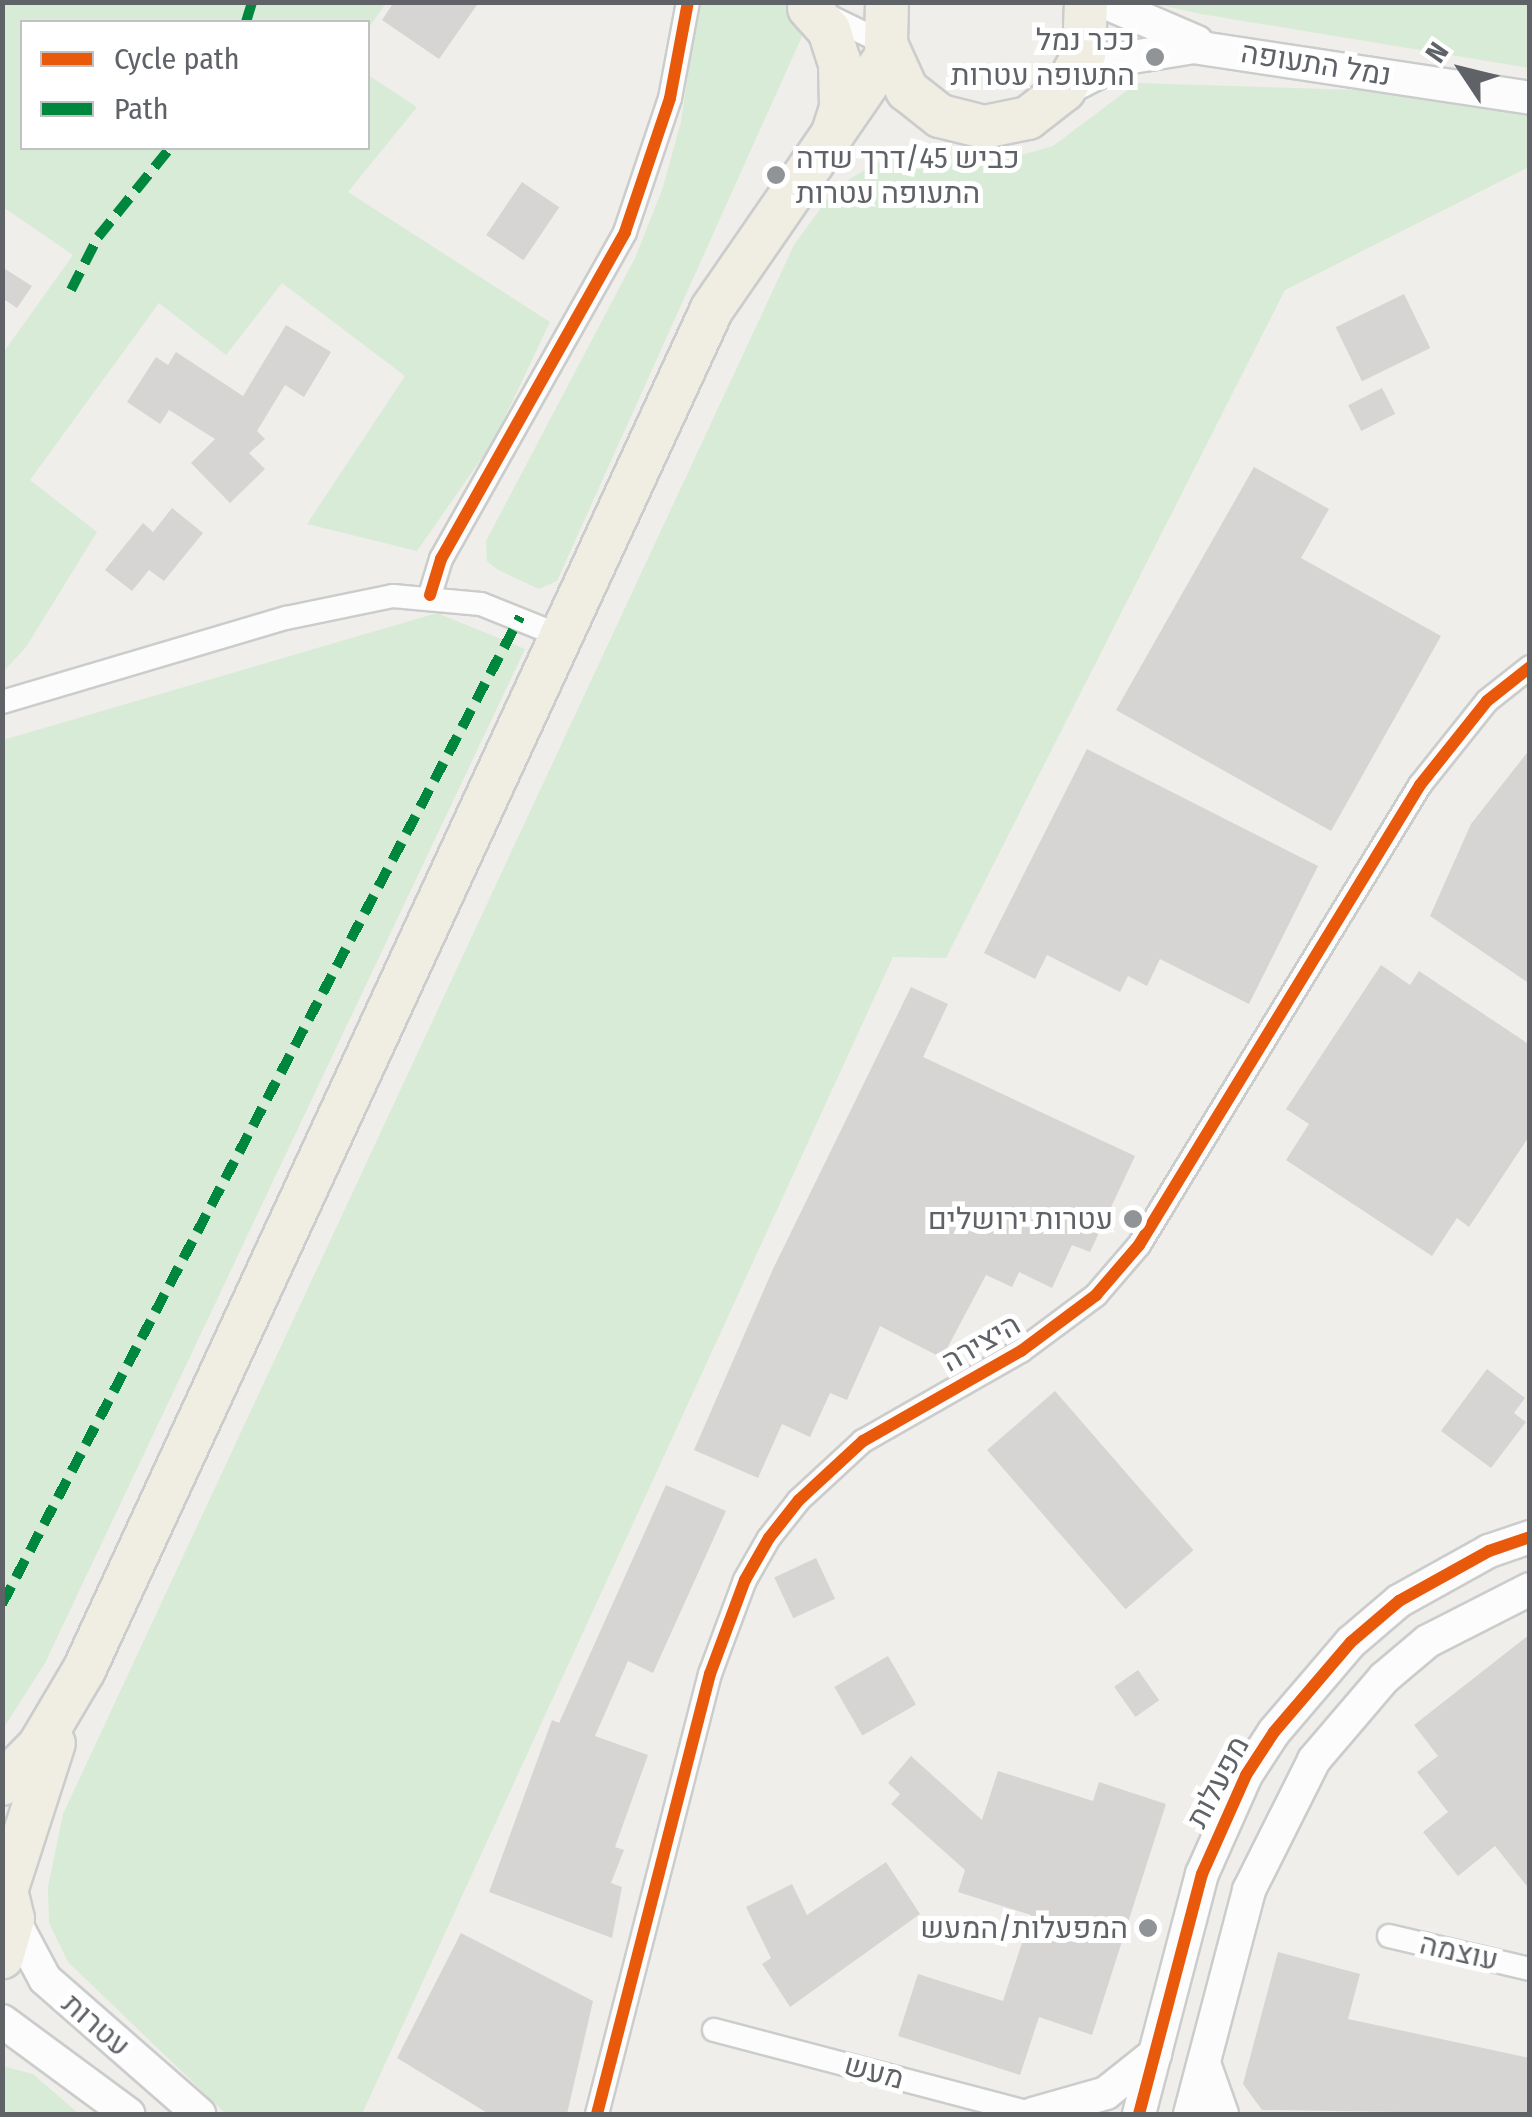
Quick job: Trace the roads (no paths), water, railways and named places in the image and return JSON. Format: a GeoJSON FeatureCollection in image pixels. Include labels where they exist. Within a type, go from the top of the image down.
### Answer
{"type":"FeatureCollection","features":[{"type":"Feature","properties":{"kind":"highway"},"geometry":{"type":"LineString","coordinates":[[887,34],[899,79],[926,108],[968,126],[999,126],[1042,110],[1064,90],[1084,54],[1086,2]]}},
{"type":"Feature","properties":{"kind":"highway"},"geometry":{"type":"LineString","coordinates":[[802,5],[829,30],[840,64],[841,108],[825,150]]}},
{"type":"Feature","properties":{"kind":"highway"},"geometry":{"type":"LineString","coordinates":[[6,1909],[33,1795],[84,1670],[566,638],[712,309],[825,150],[887,34]]}},
{"type":"Feature","properties":{"kind":"highway"},"geometry":{"type":"LineString","coordinates":[[825,150],[872,122],[926,108]]}},
{"type":"Feature","properties":{"kind":"highway"},"geometry":{"type":"LineString","coordinates":[[2,1784],[39,1746],[84,1670]]}},
{"type":"Feature","properties":{"kind":"street"},"geometry":{"type":"LineString","coordinates":[[430,595],[441,559],[625,232],[670,98],[688,2]]}},
{"type":"Feature","properties":{"kind":"street","name":"נמל התעופה"},"geometry":{"type":"LineString","coordinates":[[1104,2],[1221,48],[1530,98]]}},
{"type":"Feature","properties":{"kind":"street"},"geometry":{"type":"LineString","coordinates":[[802,5],[887,34]]}},
{"type":"Feature","properties":{"kind":"street","name":"נמל התעופה"},"geometry":{"type":"LineString","coordinates":[[1064,90],[1126,58],[1221,48]]}},
{"type":"Feature","properties":{"kind":"street"},"geometry":{"type":"LineString","coordinates":[[2,702],[286,618],[430,595],[481,604],[566,638]]}},
{"type":"Feature","properties":{"kind":"street","name":"היצירה"},"geometry":{"type":"LineString","coordinates":[[597,2114],[710,1674],[745,1580],[769,1538],[799,1500],[863,1442],[1021,1351],[1096,1295],[1138,1246],[1420,785],[1486,701],[1530,667]]}},
{"type":"Feature","properties":{"kind":"street","name":"מפעלות"},"geometry":{"type":"LineString","coordinates":[[1139,2114],[1212,1846],[1274,1732],[1330,1664],[1398,1601],[1489,1551],[1530,1537]]}},
{"type":"Feature","properties":{"kind":"street"},"geometry":{"type":"LineString","coordinates":[[1190,2114],[1264,1850],[1314,1760],[1384,1678],[1428,1641],[1530,1589]]}},
{"type":"Feature","properties":{"kind":"street","name":"עטרות"},"geometry":{"type":"LineString","coordinates":[[6,1909],[44,1979],[199,2114]]}},
{"type":"Feature","properties":{"kind":"street","name":"עוצמה"},"geometry":{"type":"LineString","coordinates":[[1389,1936],[1530,1969]]}},
{"type":"Feature","properties":{"kind":"street","name":"עטרות"},"geometry":{"type":"LineString","coordinates":[[2,2022],[128,2114]]}},
{"type":"Feature","properties":{"kind":"street","name":"מעש"},"geometry":{"type":"LineString","coordinates":[[714,2030],[1034,2114]]}},
{"type":"Feature","properties":{"kind":"street"},"geometry":{"type":"LineString","coordinates":[[1034,2114],[1106,2093],[1154,2054]]}},
{"type":"Feature","properties":{"kind":"street"},"geometry":{"type":"LineString","coordinates":[[1204,2062],[1222,2114]]}},
{"type":"Feature","properties":{"kind":"place","name":"ככר נמל התעופה עטרות"},"geometry":{"type":"Point","coordinates":[1155,57]}},
{"type":"Feature","properties":{"kind":"place","name":"כביש 45/דרך שדה התעופה עטרות"},"geometry":{"type":"Point","coordinates":[776,175]}},
{"type":"Feature","properties":{"kind":"place","name":"עטרות ירושלים"},"geometry":{"type":"Point","coordinates":[1133,1219]}},
{"type":"Feature","properties":{"kind":"place","name":"המפעלות/המעש"},"geometry":{"type":"Point","coordinates":[1148,1928]}}]}
